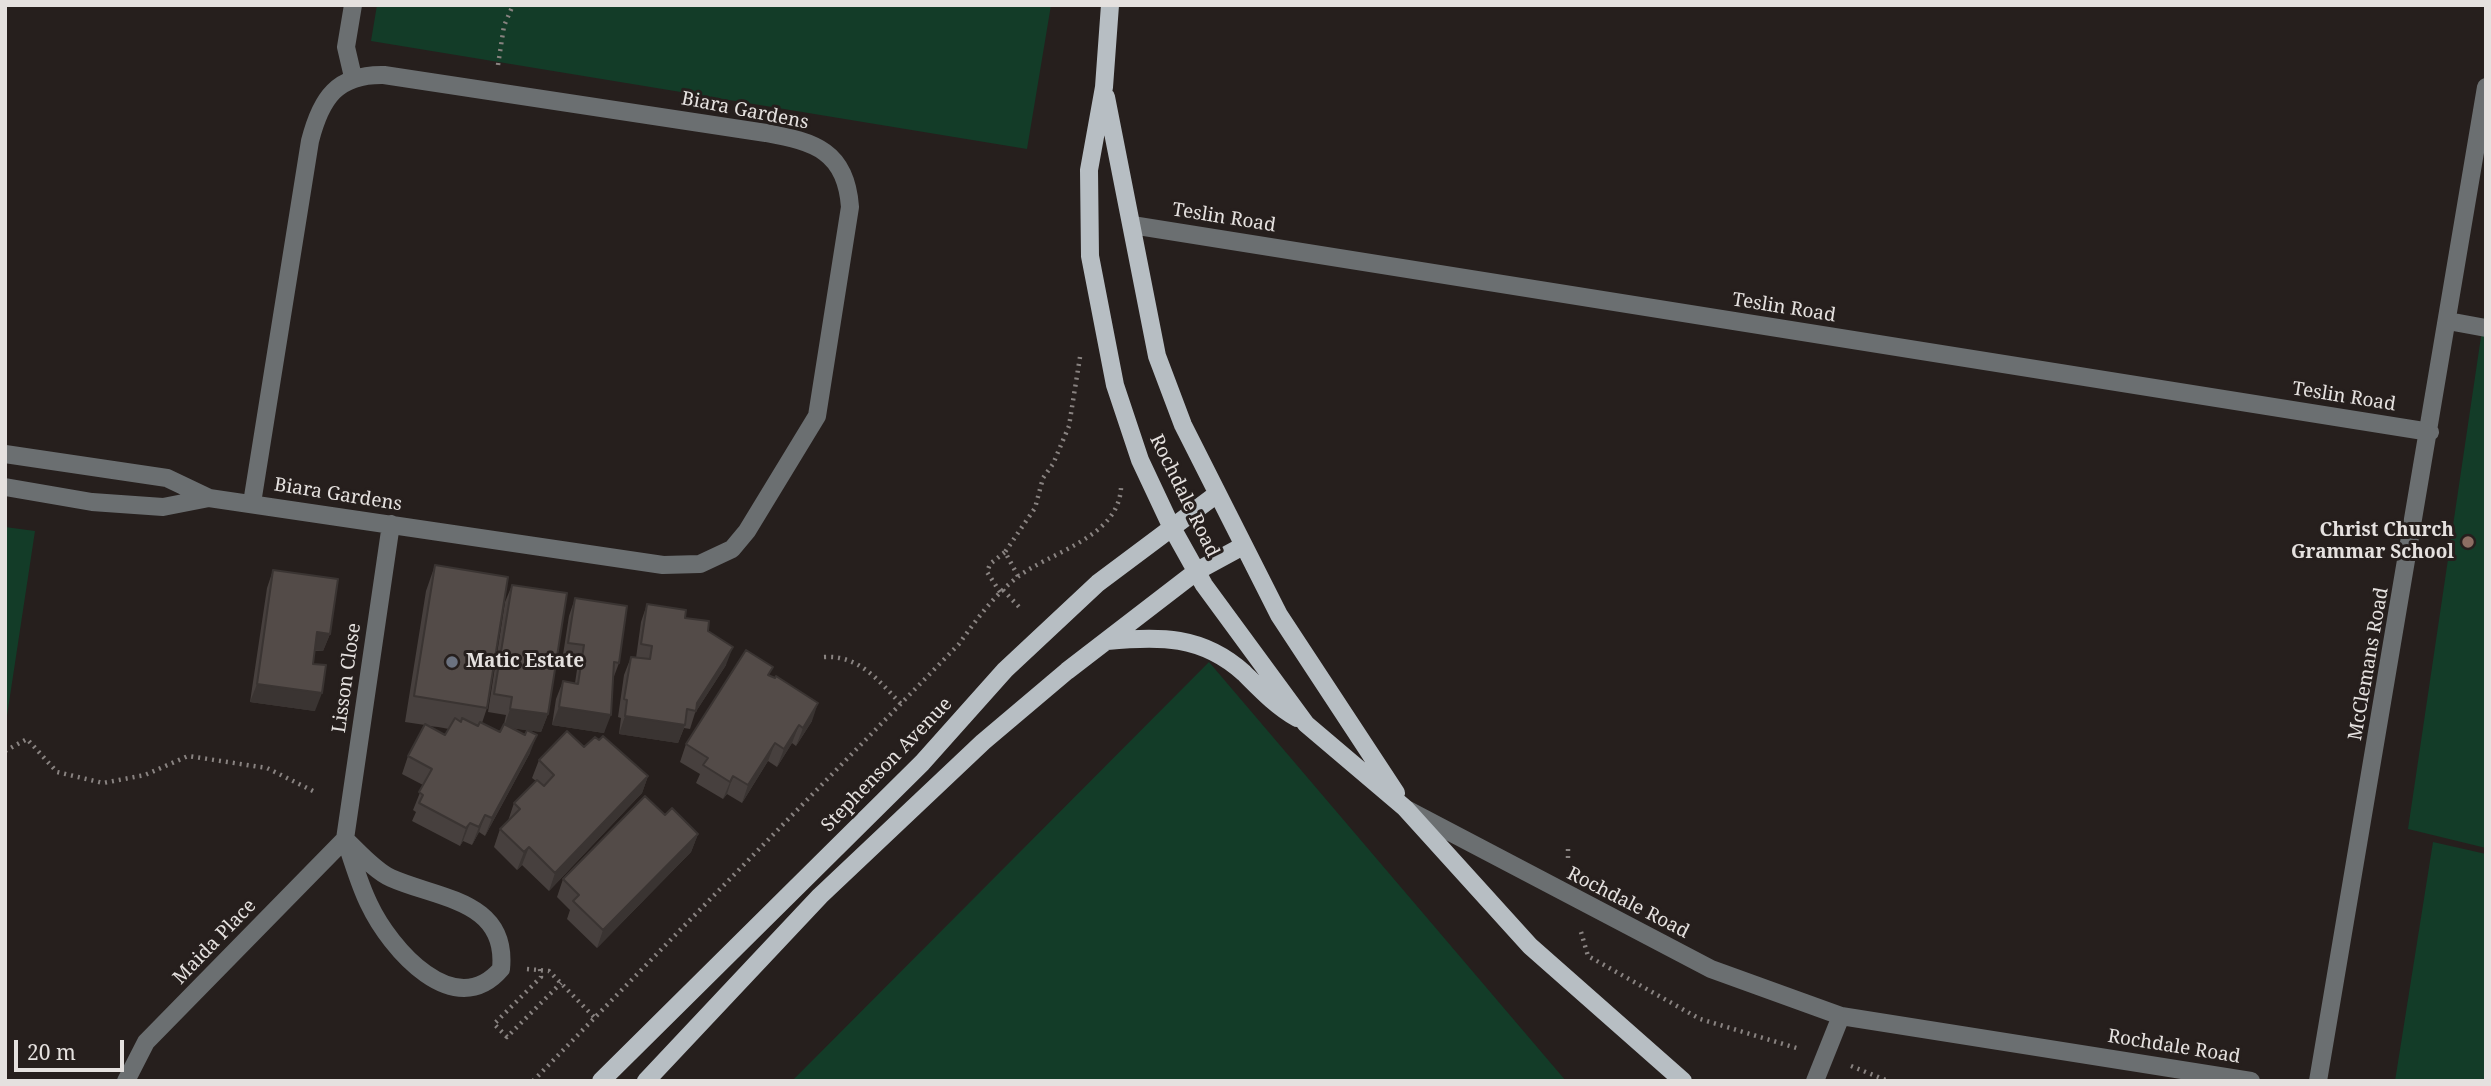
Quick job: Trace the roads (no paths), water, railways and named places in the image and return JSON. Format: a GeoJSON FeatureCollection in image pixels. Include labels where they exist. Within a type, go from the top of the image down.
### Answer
{"type":"FeatureCollection","features":[{"type":"Feature","properties":{"kind":"main road","name":"Rochdale Road"},"geometry":{"type":"LineString","coordinates":[[1110,5],[1104,87],[1089,170],[1090,256],[1115,385],[1140,460],[1171,526],[1196,571],[1242,639],[1306,724],[1405,808],[1531,946],[1683,1081]]}},
{"type":"Feature","properties":{"kind":"main road","name":"Rochdale Road"},"geometry":{"type":"LineString","coordinates":[[1104,87],[1157,356],[1182,425],[1279,615],[1405,808]]}},
{"type":"Feature","properties":{"kind":"main road","name":"Stephenson Avenue"},"geometry":{"type":"LineString","coordinates":[[601,1081],[922,763],[1005,670],[1098,583],[1217,494]]}},
{"type":"Feature","properties":{"kind":"main road"},"geometry":{"type":"LineString","coordinates":[[646,1081],[820,896],[983,742],[1196,571],[1244,546]]}},
{"type":"Feature","properties":{"kind":"main road"},"geometry":{"type":"LineString","coordinates":[[1106,642],[1157,636],[1203,648],[1241,671],[1276,706],[1306,724]]}},
{"type":"Feature","properties":{"kind":"street"},"geometry":{"type":"LineString","coordinates":[[353,5],[346,47],[353,77]]}},
{"type":"Feature","properties":{"kind":"street","name":"Biara Gardens"},"geometry":{"type":"LineString","coordinates":[[5,487],[92,502],[163,507],[209,498],[663,565],[700,564],[732,549],[747,531],[817,416],[850,207],[845,177],[830,154],[815,145],[782,136],[384,75],[353,77],[326,100],[310,141],[252,503]]}},
{"type":"Feature","properties":{"kind":"street","name":"McClemans Road"},"geometry":{"type":"LineString","coordinates":[[2318,1081],[2430,432],[2486,87]]}},
{"type":"Feature","properties":{"kind":"street","name":"Teslin Road"},"geometry":{"type":"LineString","coordinates":[[1132,225],[2430,432]]}},
{"type":"Feature","properties":{"kind":"street"},"geometry":{"type":"LineString","coordinates":[[2448,321],[2486,328]]}},
{"type":"Feature","properties":{"kind":"street","name":"Biara Gardens"},"geometry":{"type":"LineString","coordinates":[[5,454],[167,478],[209,498]]}},
{"type":"Feature","properties":{"kind":"street","name":"Lisson Close"},"geometry":{"type":"LineString","coordinates":[[345,839],[389,877],[462,904],[492,925],[500,937],[503,951],[501,969],[490,982],[477,988],[458,989],[439,982],[403,954],[369,904],[345,839],[391,524]]}},
{"type":"Feature","properties":{"kind":"street","name":"Rochdale Road"},"geometry":{"type":"LineString","coordinates":[[1405,808],[1711,969],[1841,1016],[2251,1081]]}},
{"type":"Feature","properties":{"kind":"street","name":"Maida Place"},"geometry":{"type":"LineString","coordinates":[[127,1081],[146,1042],[345,839]]}},
{"type":"Feature","properties":{"kind":"street"},"geometry":{"type":"LineString","coordinates":[[1815,1081],[1841,1016]]}},
{"type":"Feature","properties":{"kind":"place","name":"Christ Church Grammar School"},"geometry":{"type":"Point","coordinates":[2468,542]}},
{"type":"Feature","properties":{"kind":"place","name":"Matic Estate"},"geometry":{"type":"Point","coordinates":[452,662]}}]}
